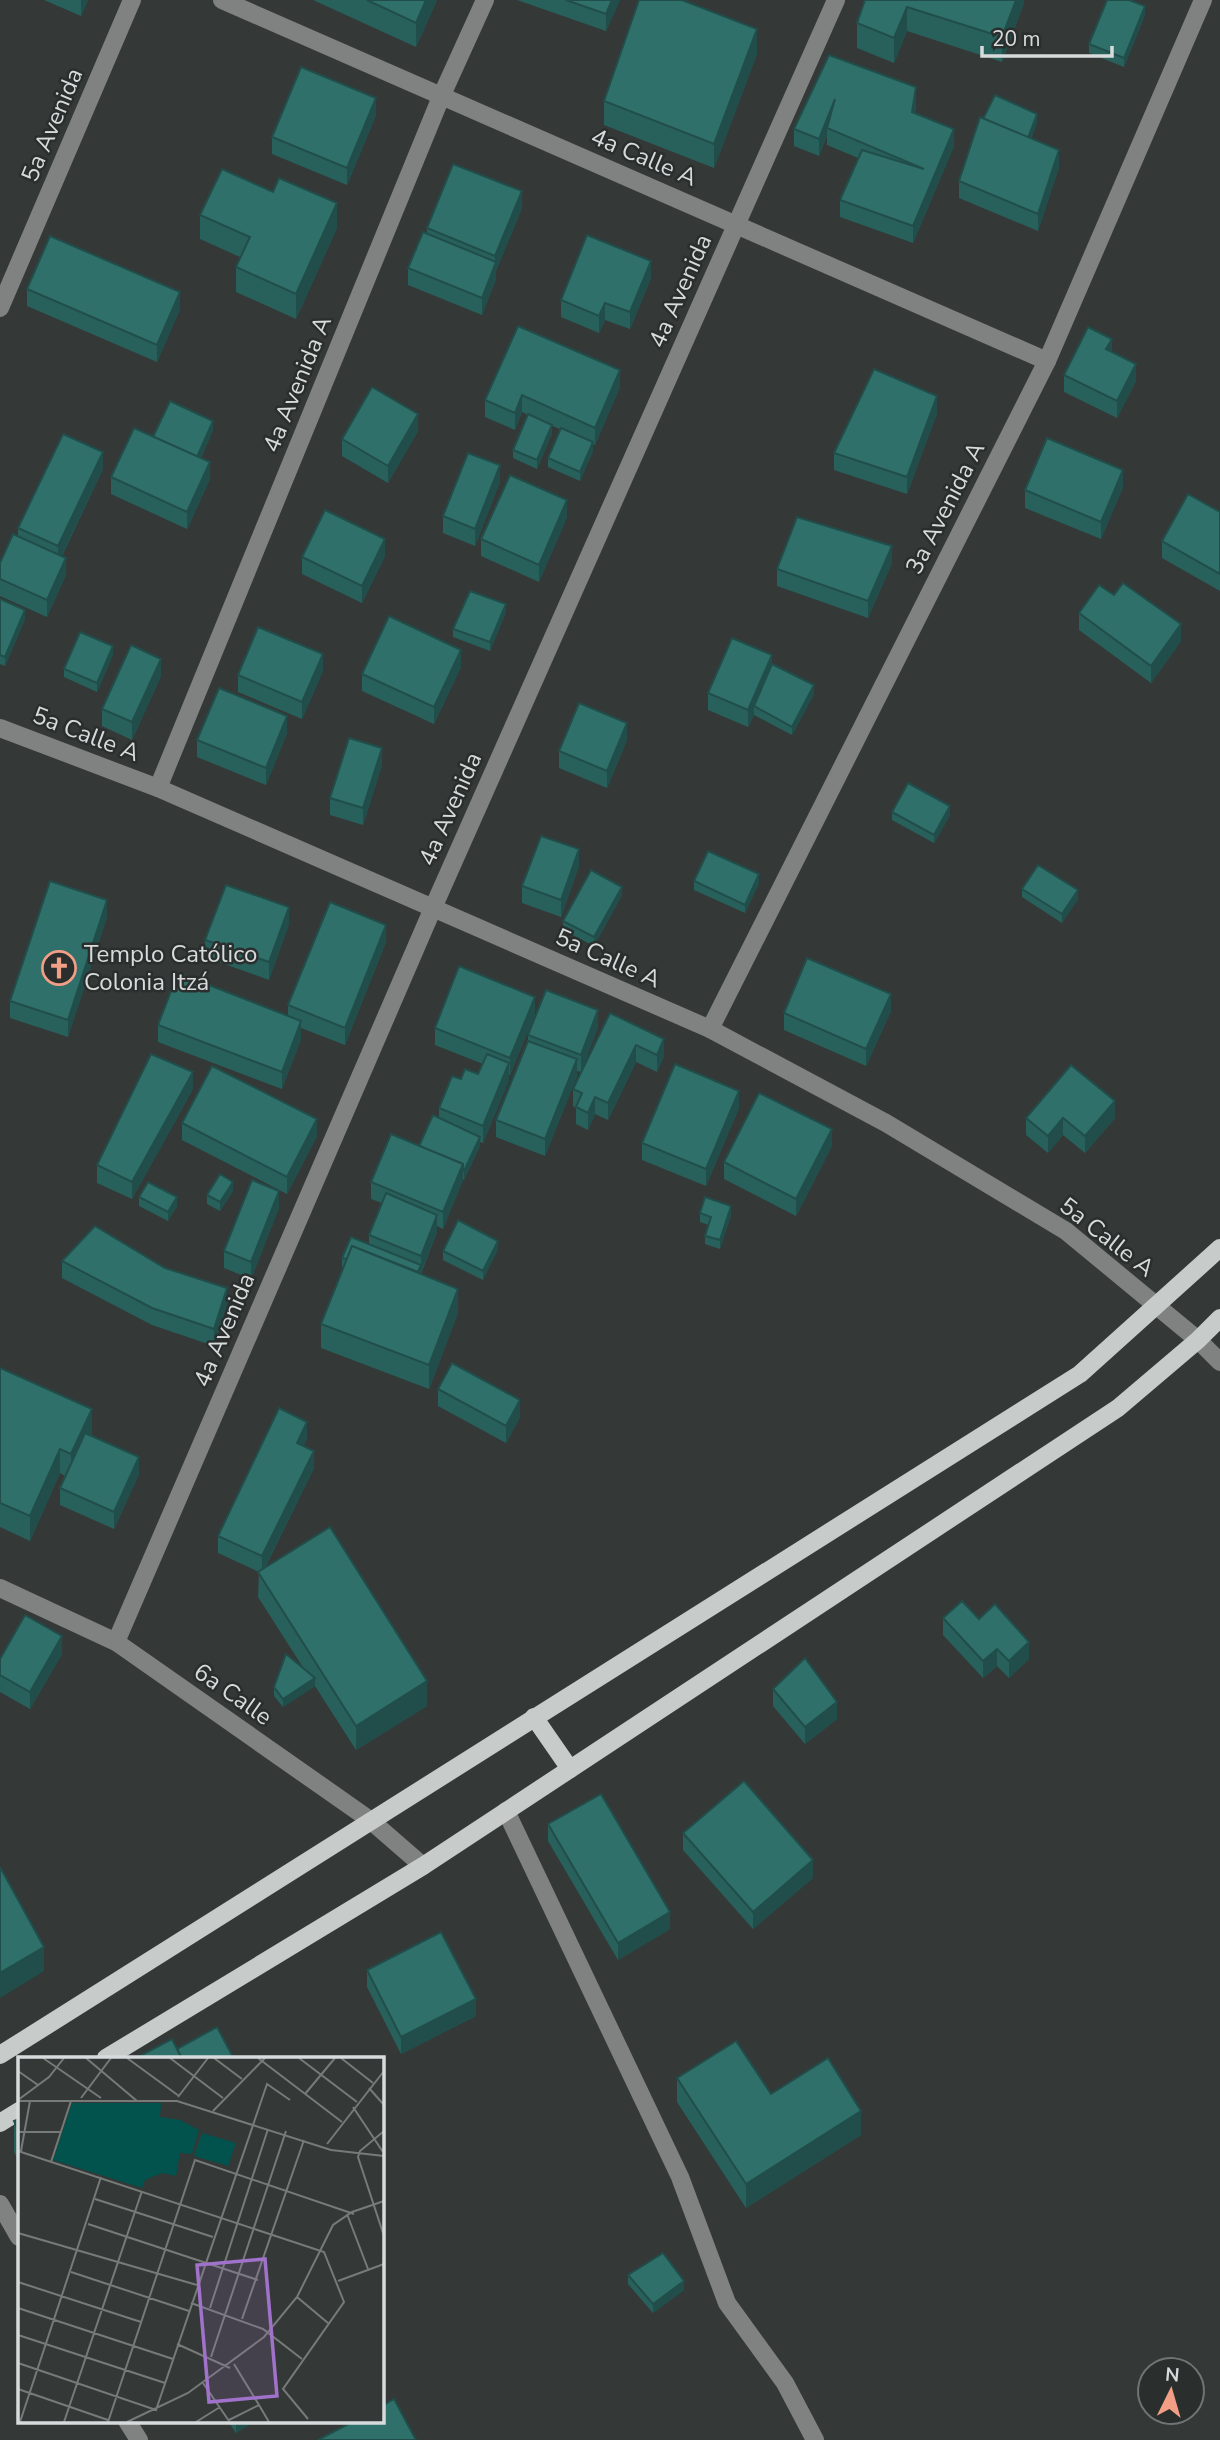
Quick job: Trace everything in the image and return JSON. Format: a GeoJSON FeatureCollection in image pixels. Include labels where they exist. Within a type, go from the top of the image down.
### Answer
{"type":"FeatureCollection","features":[{"type":"Feature","properties":{"kind":"main road"},"geometry":{"type":"LineString","coordinates":[[0,2055],[1080,1374],[1220,1248]]}},
{"type":"Feature","properties":{"kind":"main road"},"geometry":{"type":"LineString","coordinates":[[109,2057],[423,1866],[1118,1408],[1220,1318]]}},
{"type":"Feature","properties":{"kind":"main road"},"geometry":{"type":"LineString","coordinates":[[534,1717],[570,1769]]}},
{"type":"Feature","properties":{"kind":"main road"},"geometry":{"type":"LineString","coordinates":[[0,2123],[18,2112]]}},
{"type":"Feature","properties":{"kind":"street","name":"5a Avenida"},"geometry":{"type":"LineString","coordinates":[[0,308],[132,0]]}},
{"type":"Feature","properties":{"kind":"street","name":"4a Calle A"},"geometry":{"type":"LineString","coordinates":[[222,0],[1047,360]]}},
{"type":"Feature","properties":{"kind":"street","name":"4a Avenida A"},"geometry":{"type":"LineString","coordinates":[[158,788],[441,97],[485,0]]}},
{"type":"Feature","properties":{"kind":"street","name":"4a Avenida"},"geometry":{"type":"LineString","coordinates":[[116,1643],[433,908],[836,0]]}},
{"type":"Feature","properties":{"kind":"street","name":"3a Avenida A"},"geometry":{"type":"LineString","coordinates":[[710,1029],[1047,360],[1203,0]]}},
{"type":"Feature","properties":{"kind":"street","name":"5a Calle A"},"geometry":{"type":"LineString","coordinates":[[0,727],[158,788],[710,1029],[886,1124],[1066,1231],[1198,1340],[1220,1362]]}},
{"type":"Feature","properties":{"kind":"street","name":"6a Calle"},"geometry":{"type":"LineString","coordinates":[[0,1588],[116,1643],[370,1820],[423,1866]]}},
{"type":"Feature","properties":{"kind":"street"},"geometry":{"type":"LineString","coordinates":[[506,1811],[680,2177],[727,2303],[785,2383],[815,2440]]}},
{"type":"Feature","properties":{"kind":"street"},"geometry":{"type":"LineString","coordinates":[[0,2204],[18,2235]]}},
{"type":"Feature","properties":{"kind":"street"},"geometry":{"type":"LineString","coordinates":[[128,2422],[139,2440]]}},
{"type":"Feature","properties":{"kind":"building"},"geometry":{"type":"Polygon","coordinates":[[[367,0],[426,0],[416,23],[367,0]]]}},
{"type":"Feature","properties":{"kind":"building"},"geometry":{"type":"Polygon","coordinates":[[[566,0],[612,0],[606,14],[566,0]]]}},
{"type":"Feature","properties":{"kind":"building"},"geometry":{"type":"Polygon","coordinates":[[[639,0],[682,0],[757,29],[714,144],[604,101],[639,0]]]}},
{"type":"Feature","properties":{"kind":"building"},"geometry":{"type":"Polygon","coordinates":[[[865,0],[1016,0],[1002,37],[907,7],[894,38],[857,23],[865,0]]]}},
{"type":"Feature","properties":{"kind":"building"},"geometry":{"type":"Polygon","coordinates":[[[1107,0],[1129,0],[1145,6],[1124,58],[1089,44],[1107,0]]]}},
{"type":"Feature","properties":{"kind":"building"},"geometry":{"type":"Polygon","coordinates":[[[829,55],[916,87],[912,112],[954,129],[913,226],[840,200],[862,150],[924,169],[827,128],[835,99],[819,139],[794,129],[829,55]]]}},
{"type":"Feature","properties":{"kind":"building"},"geometry":{"type":"Polygon","coordinates":[[[301,67],[376,98],[347,168],[272,137],[301,67]]]}},
{"type":"Feature","properties":{"kind":"building"},"geometry":{"type":"Polygon","coordinates":[[[995,95],[1037,114],[1028,138],[983,119],[995,95]]]}},
{"type":"Feature","properties":{"kind":"building"},"geometry":{"type":"Polygon","coordinates":[[[980,117],[1059,150],[1038,214],[959,181],[980,117]]]}},
{"type":"Feature","properties":{"kind":"building"},"geometry":{"type":"Polygon","coordinates":[[[453,164],[522,191],[495,256],[427,228],[453,164]]]}},
{"type":"Feature","properties":{"kind":"building"},"geometry":{"type":"Polygon","coordinates":[[[222,169],[273,192],[279,178],[337,203],[296,294],[236,267],[250,237],[200,215],[222,169]]]}},
{"type":"Feature","properties":{"kind":"building"},"geometry":{"type":"Polygon","coordinates":[[[423,232],[496,262],[482,298],[408,268],[423,232]]]}},
{"type":"Feature","properties":{"kind":"building"},"geometry":{"type":"Polygon","coordinates":[[[587,235],[651,261],[630,312],[605,303],[599,316],[561,300],[587,235]]]}},
{"type":"Feature","properties":{"kind":"building"},"geometry":{"type":"Polygon","coordinates":[[[50,236],[180,292],[157,345],[27,289],[50,236]]]}},
{"type":"Feature","properties":{"kind":"building"},"geometry":{"type":"Polygon","coordinates":[[[518,326],[620,370],[595,428],[522,395],[515,413],[485,400],[518,326]]]}},
{"type":"Feature","properties":{"kind":"building"},"geometry":{"type":"Polygon","coordinates":[[[1088,327],[1112,339],[1106,349],[1136,364],[1117,401],[1064,375],[1088,327]]]}},
{"type":"Feature","properties":{"kind":"building"},"geometry":{"type":"Polygon","coordinates":[[[874,369],[937,396],[907,477],[834,453],[874,369]]]}},
{"type":"Feature","properties":{"kind":"building"},"geometry":{"type":"Polygon","coordinates":[[[372,387],[418,414],[388,466],[342,439],[372,387]]]}},
{"type":"Feature","properties":{"kind":"building"},"geometry":{"type":"Polygon","coordinates":[[[170,401],[213,421],[197,457],[153,437],[170,401]]]}},
{"type":"Feature","properties":{"kind":"building"},"geometry":{"type":"Polygon","coordinates":[[[528,414],[552,425],[537,460],[513,450],[528,414]]]}},
{"type":"Feature","properties":{"kind":"building"},"geometry":{"type":"Polygon","coordinates":[[[134,428],[210,462],[187,512],[111,477],[134,428]]]}},
{"type":"Feature","properties":{"kind":"building"},"geometry":{"type":"Polygon","coordinates":[[[561,428],[593,442],[580,472],[548,458],[561,428]]]}},
{"type":"Feature","properties":{"kind":"building"},"geometry":{"type":"Polygon","coordinates":[[[63,434],[103,452],[58,546],[18,528],[63,434]]]}},
{"type":"Feature","properties":{"kind":"building"},"geometry":{"type":"Polygon","coordinates":[[[1047,438],[1123,470],[1101,522],[1025,490],[1047,438]]]}},
{"type":"Feature","properties":{"kind":"building"},"geometry":{"type":"Polygon","coordinates":[[[468,453],[500,465],[475,529],[443,516],[468,453]]]}},
{"type":"Feature","properties":{"kind":"building"},"geometry":{"type":"Polygon","coordinates":[[[510,475],[567,500],[539,565],[481,539],[510,475]]]}},
{"type":"Feature","properties":{"kind":"building"},"geometry":{"type":"Polygon","coordinates":[[[1188,494],[1220,512],[1220,574],[1162,541],[1188,494]]]}},
{"type":"Feature","properties":{"kind":"building"},"geometry":{"type":"Polygon","coordinates":[[[325,510],[385,539],[362,586],[302,557],[325,510]]]}},
{"type":"Feature","properties":{"kind":"building"},"geometry":{"type":"Polygon","coordinates":[[[797,517],[892,546],[868,601],[777,569],[797,517]]]}},
{"type":"Feature","properties":{"kind":"building"},"geometry":{"type":"Polygon","coordinates":[[[13,534],[66,558],[47,600],[0,579],[0,563],[13,534]]]}},
{"type":"Feature","properties":{"kind":"building"},"geometry":{"type":"Polygon","coordinates":[[[1123,583],[1181,624],[1151,666],[1079,613],[1099,585],[1114,595],[1123,583]]]}},
{"type":"Feature","properties":{"kind":"building"},"geometry":{"type":"Polygon","coordinates":[[[470,591],[506,604],[490,642],[453,629],[470,591]]]}},
{"type":"Feature","properties":{"kind":"building"},"geometry":{"type":"Polygon","coordinates":[[[0,599],[25,610],[5,657],[0,655],[0,599]]]}},
{"type":"Feature","properties":{"kind":"building"},"geometry":{"type":"Polygon","coordinates":[[[389,616],[461,650],[434,707],[362,674],[389,616]]]}},
{"type":"Feature","properties":{"kind":"building"},"geometry":{"type":"Polygon","coordinates":[[[258,627],[323,654],[302,702],[238,675],[258,627]]]}},
{"type":"Feature","properties":{"kind":"building"},"geometry":{"type":"Polygon","coordinates":[[[80,632],[113,646],[97,683],[64,669],[80,632]]]}},
{"type":"Feature","properties":{"kind":"building"},"geometry":{"type":"Polygon","coordinates":[[[732,638],[772,655],[748,710],[708,693],[732,638]]]}},
{"type":"Feature","properties":{"kind":"building"},"geometry":{"type":"Polygon","coordinates":[[[131,645],[161,659],[132,722],[102,709],[131,645]]]}},
{"type":"Feature","properties":{"kind":"building"},"geometry":{"type":"Polygon","coordinates":[[[772,664],[814,685],[792,727],[754,706],[772,664]]]}},
{"type":"Feature","properties":{"kind":"building"},"geometry":{"type":"Polygon","coordinates":[[[219,688],[287,716],[266,768],[197,740],[219,688]]]}},
{"type":"Feature","properties":{"kind":"building"},"geometry":{"type":"Polygon","coordinates":[[[579,703],[627,723],[607,771],[559,751],[579,703]]]}},
{"type":"Feature","properties":{"kind":"building"},"geometry":{"type":"Polygon","coordinates":[[[349,738],[382,748],[363,808],[330,798],[349,738]]]}},
{"type":"Feature","properties":{"kind":"building"},"geometry":{"type":"Polygon","coordinates":[[[908,783],[950,806],[934,835],[892,812],[908,783]]]}},
{"type":"Feature","properties":{"kind":"building"},"geometry":{"type":"Polygon","coordinates":[[[541,836],[579,849],[561,900],[522,886],[541,836]]]}},
{"type":"Feature","properties":{"kind":"building"},"geometry":{"type":"Polygon","coordinates":[[[708,851],[759,874],[745,905],[694,881],[708,851]]]}},
{"type":"Feature","properties":{"kind":"building"},"geometry":{"type":"Polygon","coordinates":[[[1038,865],[1078,890],[1062,914],[1022,889],[1038,865]]]}},
{"type":"Feature","properties":{"kind":"building"},"geometry":{"type":"Polygon","coordinates":[[[591,870],[622,887],[594,937],[563,921],[591,870]]]}},
{"type":"Feature","properties":{"kind":"building","name":"Templo Católico Colonia Itzá"},"geometry":{"type":"Polygon","coordinates":[[[50,881],[107,900],[68,1020],[10,1001],[50,881]]]}},
{"type":"Feature","properties":{"kind":"building"},"geometry":{"type":"Polygon","coordinates":[[[226,885],[289,907],[269,962],[205,940],[226,885]]]}},
{"type":"Feature","properties":{"kind":"building"},"geometry":{"type":"Polygon","coordinates":[[[330,902],[386,925],[345,1028],[288,1005],[330,902]]]}},
{"type":"Feature","properties":{"kind":"building"},"geometry":{"type":"Polygon","coordinates":[[[807,958],[891,994],[866,1049],[784,1013],[807,958]]]}},
{"type":"Feature","properties":{"kind":"building"},"geometry":{"type":"Polygon","coordinates":[[[459,966],[535,997],[510,1058],[435,1028],[459,966]]]}},
{"type":"Feature","properties":{"kind":"building"},"geometry":{"type":"Polygon","coordinates":[[[178,973],[301,1021],[282,1072],[158,1025],[178,973]]]}},
{"type":"Feature","properties":{"kind":"building"},"geometry":{"type":"Polygon","coordinates":[[[546,990],[598,1010],[581,1055],[528,1035],[546,990]]]}},
{"type":"Feature","properties":{"kind":"building"},"geometry":{"type":"Polygon","coordinates":[[[610,1013],[664,1039],[657,1055],[636,1045],[608,1103],[595,1097],[588,1113],[576,1107],[582,1093],[573,1089],[610,1013]]]}},
{"type":"Feature","properties":{"kind":"building"},"geometry":{"type":"Polygon","coordinates":[[[528,1041],[577,1059],[545,1139],[496,1120],[528,1041]]]}},
{"type":"Feature","properties":{"kind":"building"},"geometry":{"type":"Polygon","coordinates":[[[151,1054],[193,1072],[132,1182],[97,1165],[151,1054]]]}},
{"type":"Feature","properties":{"kind":"building"},"geometry":{"type":"Polygon","coordinates":[[[487,1054],[509,1063],[483,1126],[439,1108],[452,1076],[461,1079],[465,1069],[478,1074],[487,1054]]]}},
{"type":"Feature","properties":{"kind":"building"},"geometry":{"type":"Polygon","coordinates":[[[675,1064],[739,1091],[706,1169],[642,1143],[675,1064]]]}},
{"type":"Feature","properties":{"kind":"building"},"geometry":{"type":"Polygon","coordinates":[[[1071,1065],[1115,1101],[1085,1136],[1063,1118],[1048,1136],[1026,1118],[1071,1065]]]}},
{"type":"Feature","properties":{"kind":"building"},"geometry":{"type":"Polygon","coordinates":[[[212,1066],[317,1119],[287,1177],[182,1123],[212,1066]]]}},
{"type":"Feature","properties":{"kind":"building"},"geometry":{"type":"Polygon","coordinates":[[[759,1093],[832,1129],[796,1199],[724,1162],[759,1093]]]}},
{"type":"Feature","properties":{"kind":"building"},"geometry":{"type":"Polygon","coordinates":[[[433,1115],[480,1137],[464,1171],[463,1164],[419,1146],[433,1115]]]}},
{"type":"Feature","properties":{"kind":"building"},"geometry":{"type":"Polygon","coordinates":[[[391,1134],[463,1164],[443,1212],[371,1182],[391,1134]]]}},
{"type":"Feature","properties":{"kind":"building"},"geometry":{"type":"Polygon","coordinates":[[[220,1174],[233,1182],[220,1202],[207,1195],[220,1174]]]}},
{"type":"Feature","properties":{"kind":"building"},"geometry":{"type":"Polygon","coordinates":[[[252,1180],[279,1191],[251,1262],[224,1251],[252,1180]]]}},
{"type":"Feature","properties":{"kind":"building"},"geometry":{"type":"Polygon","coordinates":[[[148,1182],[177,1197],[168,1212],[139,1197],[148,1182]]]}},
{"type":"Feature","properties":{"kind":"building"},"geometry":{"type":"Polygon","coordinates":[[[386,1193],[437,1215],[421,1256],[369,1235],[386,1193]]]}},
{"type":"Feature","properties":{"kind":"building"},"geometry":{"type":"Polygon","coordinates":[[[705,1197],[731,1206],[720,1240],[705,1236],[711,1217],[700,1213],[705,1197]]]}},
{"type":"Feature","properties":{"kind":"building"},"geometry":{"type":"Polygon","coordinates":[[[458,1220],[498,1241],[483,1271],[443,1251],[458,1220]]]}},
{"type":"Feature","properties":{"kind":"building"},"geometry":{"type":"Polygon","coordinates":[[[95,1226],[165,1268],[227,1288],[214,1329],[152,1308],[62,1261],[95,1226]]]}},
{"type":"Feature","properties":{"kind":"building"},"geometry":{"type":"Polygon","coordinates":[[[351,1237],[421,1265],[418,1272],[352,1246],[347,1259],[342,1258],[351,1237]]]}},
{"type":"Feature","properties":{"kind":"building"},"geometry":{"type":"Polygon","coordinates":[[[352,1246],[458,1289],[429,1365],[321,1324],[352,1246]]]}},
{"type":"Feature","properties":{"kind":"building"},"geometry":{"type":"Polygon","coordinates":[[[452,1363],[520,1400],[506,1426],[438,1389],[452,1363]]]}},
{"type":"Feature","properties":{"kind":"building"},"geometry":{"type":"Polygon","coordinates":[[[0,1368],[92,1409],[71,1454],[60,1449],[30,1516],[0,1503],[0,1368]]]}},
{"type":"Feature","properties":{"kind":"building"},"geometry":{"type":"Polygon","coordinates":[[[279,1408],[307,1422],[297,1443],[314,1451],[262,1556],[218,1536],[279,1408]]]}},
{"type":"Feature","properties":{"kind":"building"},"geometry":{"type":"Polygon","coordinates":[[[85,1433],[139,1457],[114,1512],[60,1488],[85,1433]]]}},
{"type":"Feature","properties":{"kind":"building"},"geometry":{"type":"Polygon","coordinates":[[[330,1527],[427,1681],[356,1726],[258,1572],[330,1527]]]}},
{"type":"Feature","properties":{"kind":"building"},"geometry":{"type":"Polygon","coordinates":[[[962,1601],[979,1619],[995,1604],[1029,1642],[1009,1661],[997,1649],[983,1661],[943,1618],[962,1601]]]}},
{"type":"Feature","properties":{"kind":"building"},"geometry":{"type":"Polygon","coordinates":[[[25,1615],[62,1636],[30,1692],[0,1675],[0,1659],[25,1615]]]}},
{"type":"Feature","properties":{"kind":"building"},"geometry":{"type":"Polygon","coordinates":[[[286,1654],[315,1678],[283,1699],[274,1687],[286,1654]]]}},
{"type":"Feature","properties":{"kind":"building"},"geometry":{"type":"Polygon","coordinates":[[[805,1658],[837,1702],[805,1727],[773,1689],[805,1658]]]}},
{"type":"Feature","properties":{"kind":"building"},"geometry":{"type":"Polygon","coordinates":[[[744,1781],[813,1860],[753,1912],[683,1833],[744,1781]]]}},
{"type":"Feature","properties":{"kind":"building"},"geometry":{"type":"Polygon","coordinates":[[[601,1794],[670,1912],[618,1943],[548,1824],[601,1794]]]}},
{"type":"Feature","properties":{"kind":"building"},"geometry":{"type":"Polygon","coordinates":[[[0,1867],[44,1947],[0,1973],[0,1867]]]}},
{"type":"Feature","properties":{"kind":"building"},"geometry":{"type":"Polygon","coordinates":[[[441,1932],[476,1999],[401,2037],[367,1970],[441,1932]]]}},
{"type":"Feature","properties":{"kind":"building"},"geometry":{"type":"Polygon","coordinates":[[[217,2027],[233,2057],[181,2057],[177,2049],[217,2027]]]}},
{"type":"Feature","properties":{"kind":"building"},"geometry":{"type":"Polygon","coordinates":[[[172,2039],[181,2057],[138,2057],[172,2039]]]}},
{"type":"Feature","properties":{"kind":"building"},"geometry":{"type":"Polygon","coordinates":[[[736,2041],[771,2094],[828,2058],[861,2111],[746,2184],[677,2078],[736,2041]]]}},
{"type":"Feature","properties":{"kind":"building"},"geometry":{"type":"Polygon","coordinates":[[[663,2253],[684,2281],[653,2304],[628,2275],[663,2253]]]}},
{"type":"Feature","properties":{"kind":"building"},"geometry":{"type":"Polygon","coordinates":[[[394,2399],[416,2440],[318,2440],[352,2422],[383,2422],[383,2405],[394,2399]]]}},
{"type":"Feature","properties":{"kind":"place","name":"Templo Católico Colonia Itzá"},"geometry":{"type":"Point","coordinates":[59,968]}}]}
